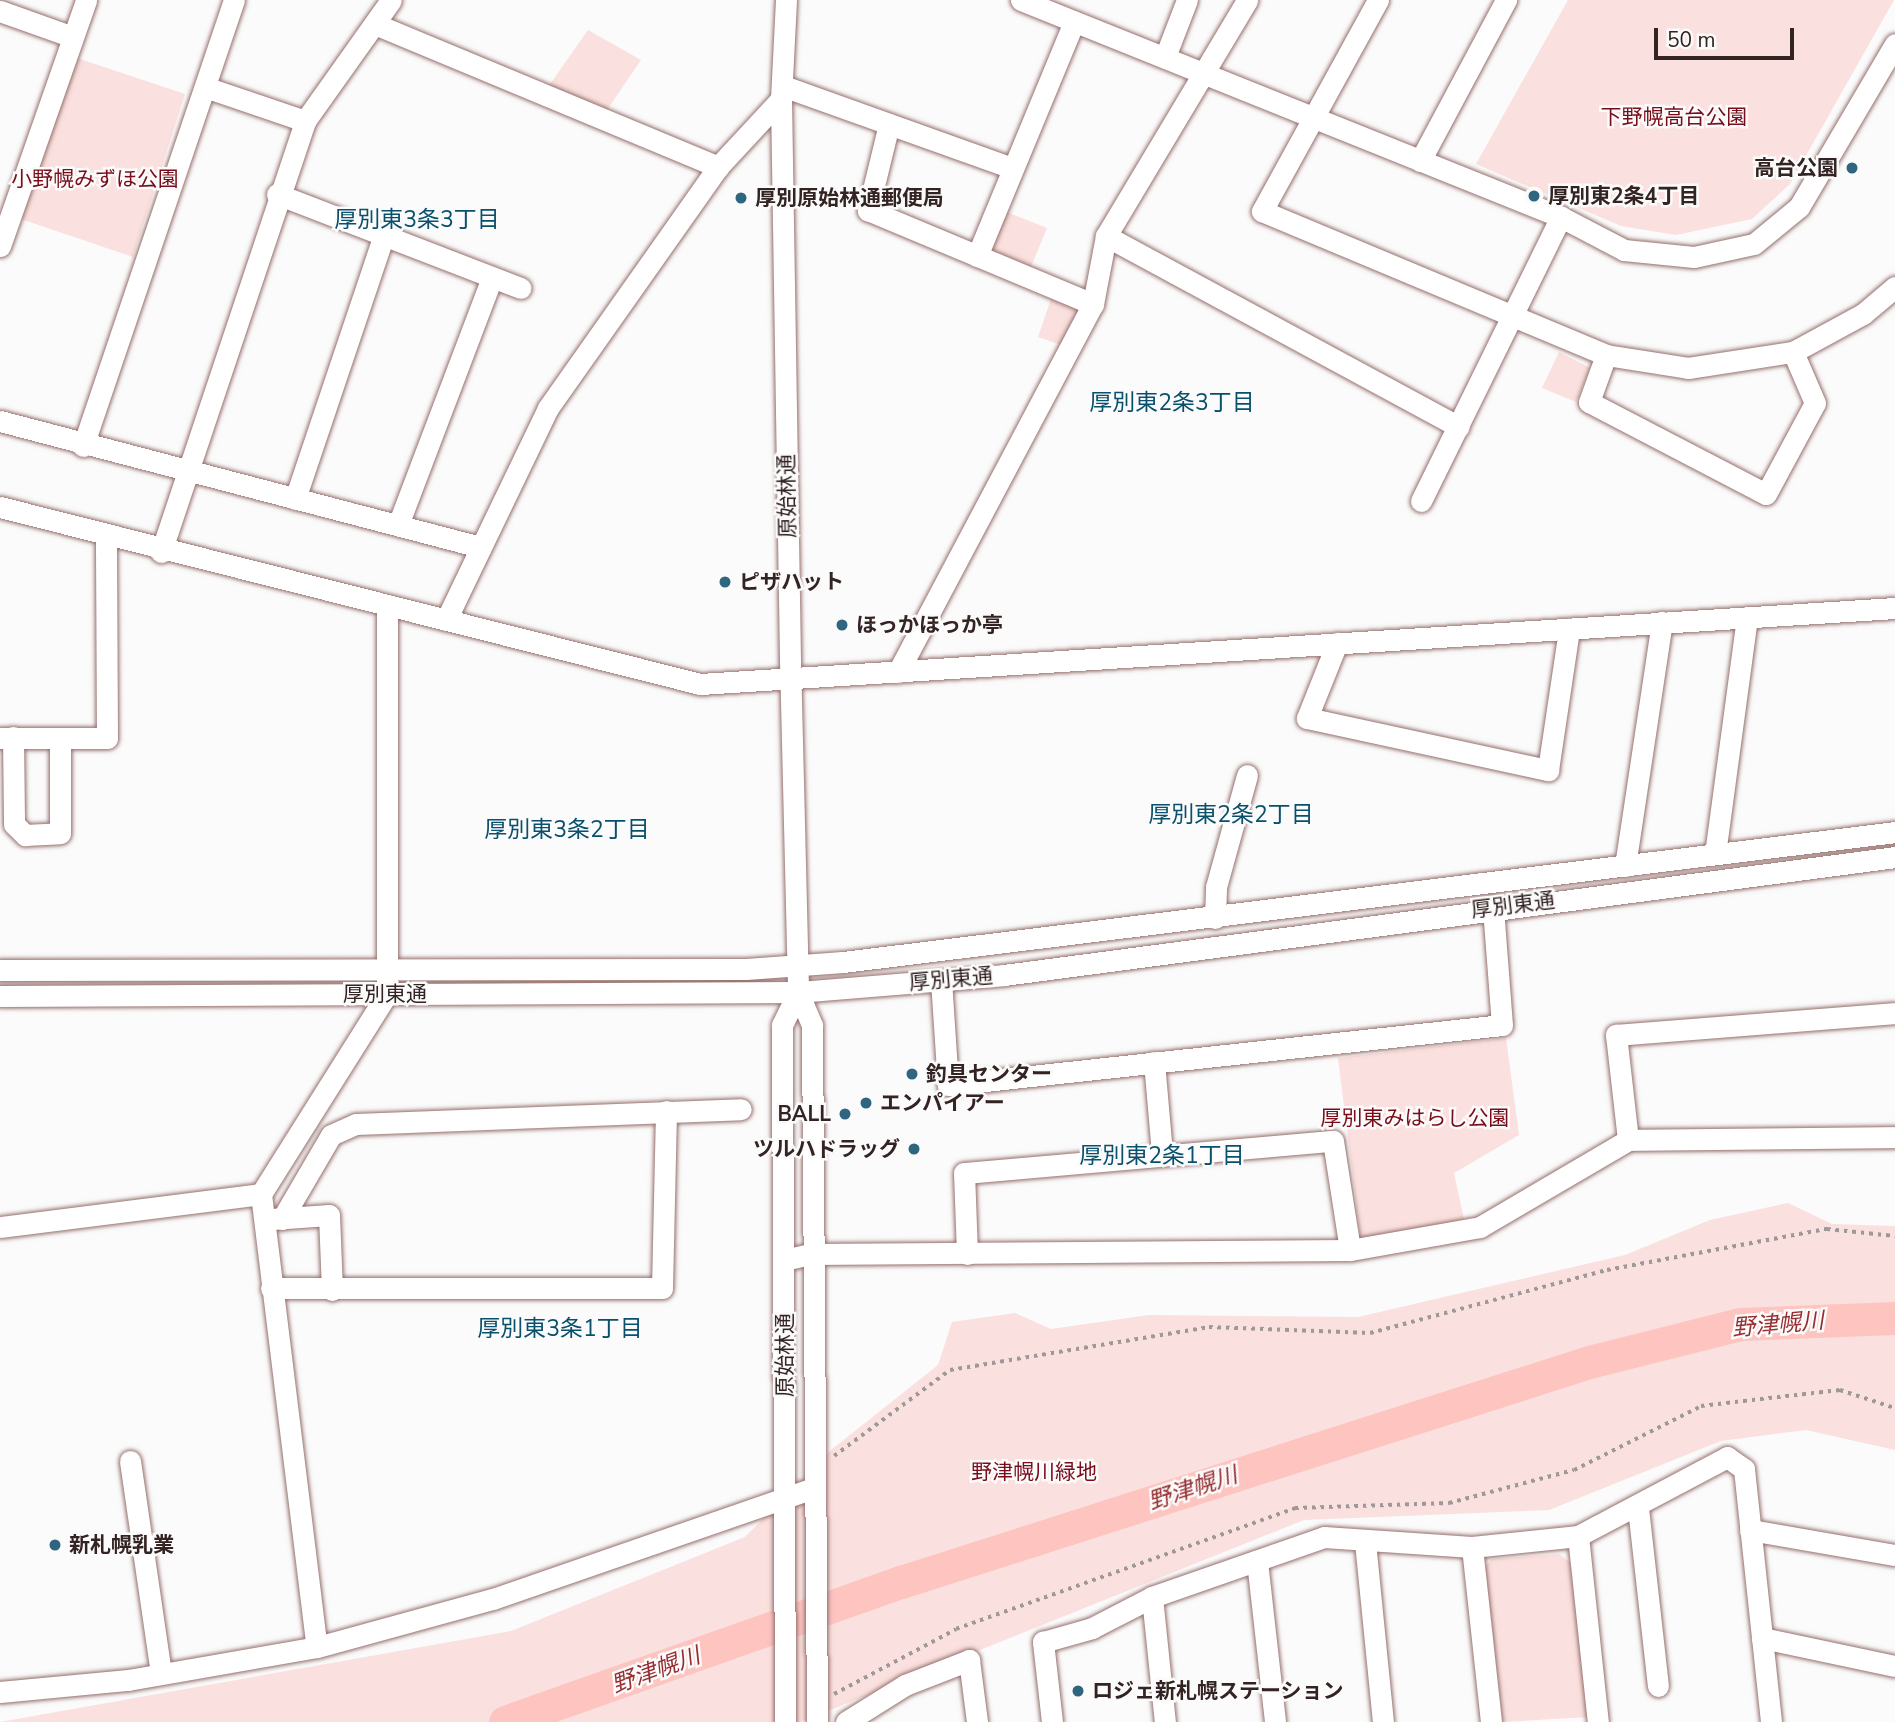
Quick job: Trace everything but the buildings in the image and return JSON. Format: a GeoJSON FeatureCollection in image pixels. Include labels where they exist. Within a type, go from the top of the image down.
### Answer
{"type":"FeatureCollection","features":[{"type":"Feature","properties":{"kind":"street"},"geometry":{"type":"LineString","coordinates":[[0,246],[86,0]]}},
{"type":"Feature","properties":{"kind":"street"},"geometry":{"type":"LineString","coordinates":[[83,446],[234,0]]}},
{"type":"Feature","properties":{"kind":"street"},"geometry":{"type":"LineString","coordinates":[[161,552],[182,473],[277,194],[305,121],[391,0]]}},
{"type":"Feature","properties":{"kind":"street","name":"原始林通"},"geometry":{"type":"LineString","coordinates":[[786,0],[782,92],[790,680],[798,992],[812,1025],[813,1488],[824,1689],[817,1722]]}},
{"type":"Feature","properties":{"kind":"street"},"geometry":{"type":"LineString","coordinates":[[1021,0],[1206,71],[1313,120],[1561,217],[1624,250],[1694,257],[1754,244],[1799,207],[1895,44]]}},
{"type":"Feature","properties":{"kind":"street"},"geometry":{"type":"LineString","coordinates":[[1165,57],[1186,0]]}},
{"type":"Feature","properties":{"kind":"street"},"geometry":{"type":"LineString","coordinates":[[898,672],[1093,304],[1106,236],[1247,0]]}},
{"type":"Feature","properties":{"kind":"street"},"geometry":{"type":"LineString","coordinates":[[1378,0],[1262,211],[1606,355],[1688,368],[1793,352],[1863,314],[1895,287]]}},
{"type":"Feature","properties":{"kind":"street"},"geometry":{"type":"LineString","coordinates":[[1420,161],[1506,0]]}},
{"type":"Feature","properties":{"kind":"street"},"geometry":{"type":"LineString","coordinates":[[0,11],[74,37]]}},
{"type":"Feature","properties":{"kind":"street"},"geometry":{"type":"LineString","coordinates":[[977,256],[1074,22]]}},
{"type":"Feature","properties":{"kind":"street"},"geometry":{"type":"LineString","coordinates":[[375,24],[718,167]]}},
{"type":"Feature","properties":{"kind":"street"},"geometry":{"type":"LineString","coordinates":[[205,87],[305,121]]}},
{"type":"Feature","properties":{"kind":"street"},"geometry":{"type":"LineString","coordinates":[[446,620],[548,408],[718,167],[782,92],[889,124],[1012,168]]}},
{"type":"Feature","properties":{"kind":"street"},"geometry":{"type":"LineString","coordinates":[[889,124],[868,210],[1093,304]]}},
{"type":"Feature","properties":{"kind":"street"},"geometry":{"type":"LineString","coordinates":[[277,194],[521,288]]}},
{"type":"Feature","properties":{"kind":"street"},"geometry":{"type":"LineString","coordinates":[[1421,501],[1561,217]]}},
{"type":"Feature","properties":{"kind":"street"},"geometry":{"type":"LineString","coordinates":[[295,499],[384,235]]}},
{"type":"Feature","properties":{"kind":"street"},"geometry":{"type":"LineString","coordinates":[[1106,236],[1459,427]]}},
{"type":"Feature","properties":{"kind":"street"},"geometry":{"type":"LineString","coordinates":[[398,525],[492,277]]}},
{"type":"Feature","properties":{"kind":"street"},"geometry":{"type":"LineString","coordinates":[[1606,355],[1589,402],[1766,494],[1815,403],[1793,352]]}},
{"type":"Feature","properties":{"kind":"street"},"geometry":{"type":"LineString","coordinates":[[0,421],[182,473],[481,547]]}},
{"type":"Feature","properties":{"kind":"street"},"geometry":{"type":"LineString","coordinates":[[0,507],[161,552],[387,605],[700,684],[1895,608]]}},
{"type":"Feature","properties":{"kind":"street"},"geometry":{"type":"LineString","coordinates":[[60,738],[60,833],[25,835],[14,824],[7,738],[60,738],[107,738],[106,537]]}},
{"type":"Feature","properties":{"kind":"street"},"geometry":{"type":"LineString","coordinates":[[261,1194],[387,994],[390,965],[387,605]]}},
{"type":"Feature","properties":{"kind":"street"},"geometry":{"type":"LineString","coordinates":[[1715,854],[1747,617]]}},
{"type":"Feature","properties":{"kind":"street"},"geometry":{"type":"LineString","coordinates":[[1625,866],[1662,622]]}},
{"type":"Feature","properties":{"kind":"street"},"geometry":{"type":"LineString","coordinates":[[1337,643],[1307,718],[1548,770],[1569,629]]}},
{"type":"Feature","properties":{"kind":"street"},"geometry":{"type":"LineString","coordinates":[[1215,918],[1216,887],[1247,775]]}},
{"type":"Feature","properties":{"kind":"street","name":"厚別東通"},"geometry":{"type":"LineString","coordinates":[[0,970],[797,964],[1215,918],[1895,832]]}},
{"type":"Feature","properties":{"kind":"street","name":"厚別東通"},"geometry":{"type":"LineString","coordinates":[[0,996],[798,992],[941,980],[1895,857]]}},
{"type":"Feature","properties":{"kind":"street"},"geometry":{"type":"LineString","coordinates":[[941,980],[948,1084],[1502,1026],[1493,907]]}},
{"type":"Feature","properties":{"kind":"street","name":"原始林通"},"geometry":{"type":"LineString","coordinates":[[785,1722],[782,1025],[798,992]]}},
{"type":"Feature","properties":{"kind":"street"},"geometry":{"type":"LineString","coordinates":[[1628,1140],[1616,1035],[1895,1013]]}},
{"type":"Feature","properties":{"kind":"street"},"geometry":{"type":"LineString","coordinates":[[1154,1062],[1162,1154]]}},
{"type":"Feature","properties":{"kind":"street"},"geometry":{"type":"LineString","coordinates":[[273,1219],[331,1135],[356,1124],[741,1109]]}},
{"type":"Feature","properties":{"kind":"street"},"geometry":{"type":"LineString","coordinates":[[271,1288],[662,1288],[666,1111]]}},
{"type":"Feature","properties":{"kind":"street"},"geometry":{"type":"LineString","coordinates":[[784,1260],[811,1254],[1350,1250],[1480,1227],[1628,1140],[1895,1137]]}},
{"type":"Feature","properties":{"kind":"street"},"geometry":{"type":"LineString","coordinates":[[967,1254],[964,1173],[1333,1141],[1350,1250]]}},
{"type":"Feature","properties":{"kind":"street"},"geometry":{"type":"LineString","coordinates":[[261,1194],[273,1219],[271,1288],[317,1647]]}},
{"type":"Feature","properties":{"kind":"street"},"geometry":{"type":"LineString","coordinates":[[0,1227],[261,1194]]}},
{"type":"Feature","properties":{"kind":"street"},"geometry":{"type":"LineString","coordinates":[[273,1219],[329,1215],[332,1290]]}},
{"type":"Feature","properties":{"kind":"street"},"geometry":{"type":"LineString","coordinates":[[1052,1722],[1043,1642],[1092,1628],[1152,1597],[1324,1537],[1365,1542],[1472,1547],[1578,1536],[1638,1508],[1727,1457],[1744,1469],[1771,1722]]}},
{"type":"Feature","properties":{"kind":"street"},"geometry":{"type":"LineString","coordinates":[[130,1461],[161,1674]]}},
{"type":"Feature","properties":{"kind":"street"},"geometry":{"type":"LineString","coordinates":[[0,1692],[161,1674],[317,1647],[494,1599],[786,1494],[813,1488]]}},
{"type":"Feature","properties":{"kind":"street"},"geometry":{"type":"LineString","coordinates":[[1638,1508],[1658,1686]]}},
{"type":"Feature","properties":{"kind":"street"},"geometry":{"type":"LineString","coordinates":[[1751,1530],[1895,1555]]}},
{"type":"Feature","properties":{"kind":"street"},"geometry":{"type":"LineString","coordinates":[[1578,1536],[1598,1722]]}},
{"type":"Feature","properties":{"kind":"street"},"geometry":{"type":"LineString","coordinates":[[1365,1542],[1382,1722]]}},
{"type":"Feature","properties":{"kind":"street"},"geometry":{"type":"LineString","coordinates":[[1472,1547],[1491,1722]]}},
{"type":"Feature","properties":{"kind":"street"},"geometry":{"type":"LineString","coordinates":[[1257,1560],[1275,1722]]}},
{"type":"Feature","properties":{"kind":"street"},"geometry":{"type":"LineString","coordinates":[[1152,1597],[1165,1722]]}},
{"type":"Feature","properties":{"kind":"street"},"geometry":{"type":"LineString","coordinates":[[1762,1638],[1895,1666]]}},
{"type":"Feature","properties":{"kind":"street"},"geometry":{"type":"LineString","coordinates":[[846,1722],[905,1685],[969,1660],[977,1722]]}},
{"type":"Feature","properties":{"kind":"path"},"geometry":{"type":"LineString","coordinates":[[829,1460],[950,1370],[1209,1327],[1370,1333],[1606,1270],[1827,1229],[1895,1236]]}},
{"type":"Feature","properties":{"kind":"path"},"geometry":{"type":"LineString","coordinates":[[824,1689],[831,1696],[956,1629],[1295,1508],[1449,1503],[1574,1470],[1701,1406],[1840,1390],[1895,1408]]}},
{"type":"Feature","properties":{"kind":"green space","name":"下野幌高台公園"},"geometry":{"type":"Polygon","coordinates":[[[1568,0],[1894,0],[1790,184],[1752,219],[1676,235],[1621,226],[1476,164],[1568,0]]]}},
{"type":"Feature","properties":{"kind":"green space"},"geometry":{"type":"Polygon","coordinates":[[[588,30],[641,60],[607,110],[548,87],[588,30]]]}},
{"type":"Feature","properties":{"kind":"green space","name":"小野幌みずほ公園"},"geometry":{"type":"Polygon","coordinates":[[[74,57],[185,94],[133,257],[18,218],[74,57]]]}},
{"type":"Feature","properties":{"kind":"green space"},"geometry":{"type":"Polygon","coordinates":[[[1004,211],[1047,228],[1030,269],[986,251],[1004,211]]]}},
{"type":"Feature","properties":{"kind":"green space"},"geometry":{"type":"Polygon","coordinates":[[[1051,299],[1076,309],[1080,317],[1064,346],[1038,337],[1051,299]]]}},
{"type":"Feature","properties":{"kind":"green space"},"geometry":{"type":"Polygon","coordinates":[[[1559,352],[1590,368],[1576,402],[1542,388],[1559,352]]]}},
{"type":"Feature","properties":{"kind":"green space","name":"厚別東みはらし公園"},"geometry":{"type":"Polygon","coordinates":[[[1506,1038],[1519,1135],[1454,1173],[1465,1224],[1361,1241],[1338,1058],[1506,1038]]]}},
{"type":"Feature","properties":{"kind":"green space","name":"野津幌川緑地"},"geometry":{"type":"Polygon","coordinates":[[[1788,1203],[1832,1224],[1895,1226],[1895,1450],[1806,1430],[1721,1441],[1549,1510],[1304,1520],[800,1722],[0,1722],[511,1631],[745,1537],[831,1450],[938,1365],[952,1322],[1015,1313],[1051,1329],[1149,1315],[1358,1317],[1625,1255],[1710,1220],[1788,1203]]]}},
{"type":"Feature","properties":{"kind":"green space"},"geometry":{"type":"Polygon","coordinates":[[[1559,1554],[1571,1563],[1588,1717],[1503,1722],[1485,1568],[1491,1559],[1559,1554]]]}},
{"type":"Feature","properties":{"kind":"waterway","name":"野津幌川"},"geometry":{"type":"LineString","coordinates":[[505,1722],[901,1582],[1589,1362],[1740,1324],[1895,1318]]}},
{"type":"Feature","properties":{"kind":"place","name":"高台公園"},"geometry":{"type":"Point","coordinates":[1852,168]}},
{"type":"Feature","properties":{"kind":"place","name":"厚別東2条4丁目"},"geometry":{"type":"Point","coordinates":[1534,196]}},
{"type":"Feature","properties":{"kind":"place","name":"厚別原始林通郵便局"},"geometry":{"type":"Point","coordinates":[741,198]}},
{"type":"Feature","properties":{"kind":"place","name":"ピザハット"},"geometry":{"type":"Point","coordinates":[725,582]}},
{"type":"Feature","properties":{"kind":"place","name":"ほっかほっか亭"},"geometry":{"type":"Point","coordinates":[842,625]}},
{"type":"Feature","properties":{"kind":"place","name":"釣具センター"},"geometry":{"type":"Point","coordinates":[912,1074]}},
{"type":"Feature","properties":{"kind":"place","name":"エンパイアー"},"geometry":{"type":"Point","coordinates":[866,1103]}},
{"type":"Feature","properties":{"kind":"place","name":"BALL"},"geometry":{"type":"Point","coordinates":[845,1114]}},
{"type":"Feature","properties":{"kind":"place","name":"ツルハドラッグ"},"geometry":{"type":"Point","coordinates":[914,1149]}},
{"type":"Feature","properties":{"kind":"place","name":"新札幌乳業"},"geometry":{"type":"Point","coordinates":[55,1545]}},
{"type":"Feature","properties":{"kind":"place","name":"ロジェ新札幌ステーション"},"geometry":{"type":"Point","coordinates":[1078,1691]}},
{"type":"Feature","properties":{"kind":"district","name":"厚別東3条3丁目"},"geometry":{"type":"Point","coordinates":[417,220]}},
{"type":"Feature","properties":{"kind":"district","name":"厚別東2条3丁目"},"geometry":{"type":"Point","coordinates":[1172,403]}},
{"type":"Feature","properties":{"kind":"district","name":"厚別東2条2丁目"},"geometry":{"type":"Point","coordinates":[1231,815]}},
{"type":"Feature","properties":{"kind":"district","name":"厚別東3条2丁目"},"geometry":{"type":"Point","coordinates":[567,830]}},
{"type":"Feature","properties":{"kind":"district","name":"厚別東2条1丁目"},"geometry":{"type":"Point","coordinates":[1162,1156]}},
{"type":"Feature","properties":{"kind":"district","name":"厚別東3条1丁目"},"geometry":{"type":"Point","coordinates":[560,1329]}}]}
